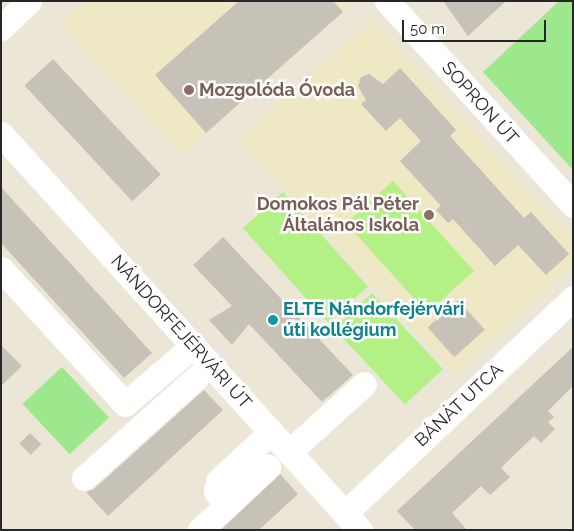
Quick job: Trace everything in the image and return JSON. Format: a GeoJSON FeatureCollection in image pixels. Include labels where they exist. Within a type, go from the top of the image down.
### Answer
{"type":"FeatureCollection","features":[{"type":"Feature","properties":{"kind":"street"},"geometry":{"type":"LineString","coordinates":[[1,28],[28,1]]}},
{"type":"Feature","properties":{"kind":"street","name":"SOPRON ÚT"},"geometry":{"type":"LineString","coordinates":[[388,1],[573,205]]}},
{"type":"Feature","properties":{"kind":"street","name":"NÁNDORFEJÉRVÁRI ÚT"},"geometry":{"type":"LineString","coordinates":[[1,134],[289,452],[350,524]]}},
{"type":"Feature","properties":{"kind":"street"},"geometry":{"type":"LineString","coordinates":[[1,269],[143,425]]}},
{"type":"Feature","properties":{"kind":"street","name":"BÁNÁT UTCA"},"geometry":{"type":"LineString","coordinates":[[350,524],[573,298]]}},
{"type":"Feature","properties":{"kind":"street"},"geometry":{"type":"LineString","coordinates":[[124,404],[193,346]]}},
{"type":"Feature","properties":{"kind":"street"},"geometry":{"type":"LineString","coordinates":[[84,478],[197,377]]}},
{"type":"Feature","properties":{"kind":"street"},"geometry":{"type":"LineString","coordinates":[[289,452],[364,384]]}},
{"type":"Feature","properties":{"kind":"street"},"geometry":{"type":"LineString","coordinates":[[226,505],[216,491],[218,481],[271,432]]}},
{"type":"Feature","properties":{"kind":"street"},"geometry":{"type":"LineString","coordinates":[[200,530],[268,467]]}},
{"type":"Feature","properties":{"kind":"shaded area","name":"Mozgolóda Óvoda"},"geometry":{"type":"Polygon","coordinates":[[[87,1],[356,1],[182,155],[60,24],[87,1]]]}},
{"type":"Feature","properties":{"kind":"shaded area","name":"Domokos Pál Péter Általános Iskola"},"geometry":{"type":"Polygon","coordinates":[[[373,20],[573,240],[573,265],[455,375],[238,139],[373,20]]]}},
{"type":"Feature","properties":{"kind":"green space"},"geometry":{"type":"Polygon","coordinates":[[[559,1],[573,1],[573,170],[483,72],[559,1]]]}},
{"type":"Feature","properties":{"kind":"green space"},"geometry":{"type":"Polygon","coordinates":[[[393,181],[474,271],[427,313],[346,223],[393,181]]]}},
{"type":"Feature","properties":{"kind":"green space"},"geometry":{"type":"Polygon","coordinates":[[[283,192],[368,286],[328,323],[243,228],[283,192]]]}},
{"type":"Feature","properties":{"kind":"green space"},"geometry":{"type":"Polygon","coordinates":[[[372,293],[443,369],[405,405],[334,328],[372,293]]]}},
{"type":"Feature","properties":{"kind":"green space"},"geometry":{"type":"Polygon","coordinates":[[[62,367],[109,417],[70,454],[23,404],[62,367]]]}},
{"type":"Feature","properties":{"kind":"building"},"geometry":{"type":"Polygon","coordinates":[[[239,1],[333,1],[343,12],[206,133],[155,75],[239,1]]]}},
{"type":"Feature","properties":{"kind":"building"},"geometry":{"type":"Polygon","coordinates":[[[443,1],[506,1],[468,36],[443,1]]]}},
{"type":"Feature","properties":{"kind":"building"},"geometry":{"type":"Polygon","coordinates":[[[53,59],[161,175],[132,201],[24,86],[53,59]]]}},
{"type":"Feature","properties":{"kind":"building"},"geometry":{"type":"Polygon","coordinates":[[[400,68],[456,130],[450,136],[524,218],[531,212],[569,254],[546,275],[518,245],[495,266],[453,219],[448,223],[436,210],[441,206],[400,161],[421,141],[400,118],[386,131],[361,104],[366,100],[358,86],[361,77],[369,74],[383,84],[400,68]]]}},
{"type":"Feature","properties":{"kind":"building"},"geometry":{"type":"Polygon","coordinates":[[[1,187],[152,353],[124,378],[1,243],[1,187]]]}},
{"type":"Feature","properties":{"kind":"building","name":"ELTE Nándorfejérvári úti kollégium"},"geometry":{"type":"Polygon","coordinates":[[[223,237],[353,375],[322,402],[249,324],[232,345],[209,320],[232,306],[193,265],[223,237]]]}},
{"type":"Feature","properties":{"kind":"building"},"geometry":{"type":"Polygon","coordinates":[[[458,300],[485,330],[454,357],[428,327],[458,300]]]}},
{"type":"Feature","properties":{"kind":"building"},"geometry":{"type":"Polygon","coordinates":[[[1,345],[22,366],[1,386],[1,345]]]}},
{"type":"Feature","properties":{"kind":"building"},"geometry":{"type":"Polygon","coordinates":[[[573,347],[573,386],[548,411],[554,417],[548,422],[555,429],[541,443],[534,436],[501,468],[510,477],[490,495],[481,486],[452,513],[467,530],[415,530],[397,511],[573,347]]]}},
{"type":"Feature","properties":{"kind":"building"},"geometry":{"type":"Polygon","coordinates":[[[204,390],[223,410],[108,516],[86,492],[94,489],[204,390]]]}},
{"type":"Feature","properties":{"kind":"building"},"geometry":{"type":"Polygon","coordinates":[[[30,433],[41,444],[31,455],[19,444],[30,433]]]}},
{"type":"Feature","properties":{"kind":"building"},"geometry":{"type":"Polygon","coordinates":[[[280,474],[298,494],[259,530],[221,530],[280,474]]]}},
{"type":"Feature","properties":{"kind":"place","name":"Mozgolóda Óvoda"},"geometry":{"type":"Point","coordinates":[189,90]}},
{"type":"Feature","properties":{"kind":"place","name":"Domokos Pál Péter Általános Iskola"},"geometry":{"type":"Point","coordinates":[429,215]}},
{"type":"Feature","properties":{"kind":"place","name":"ELTE Nándorfejérvári úti kollégium"},"geometry":{"type":"Point","coordinates":[273,320]}}]}
